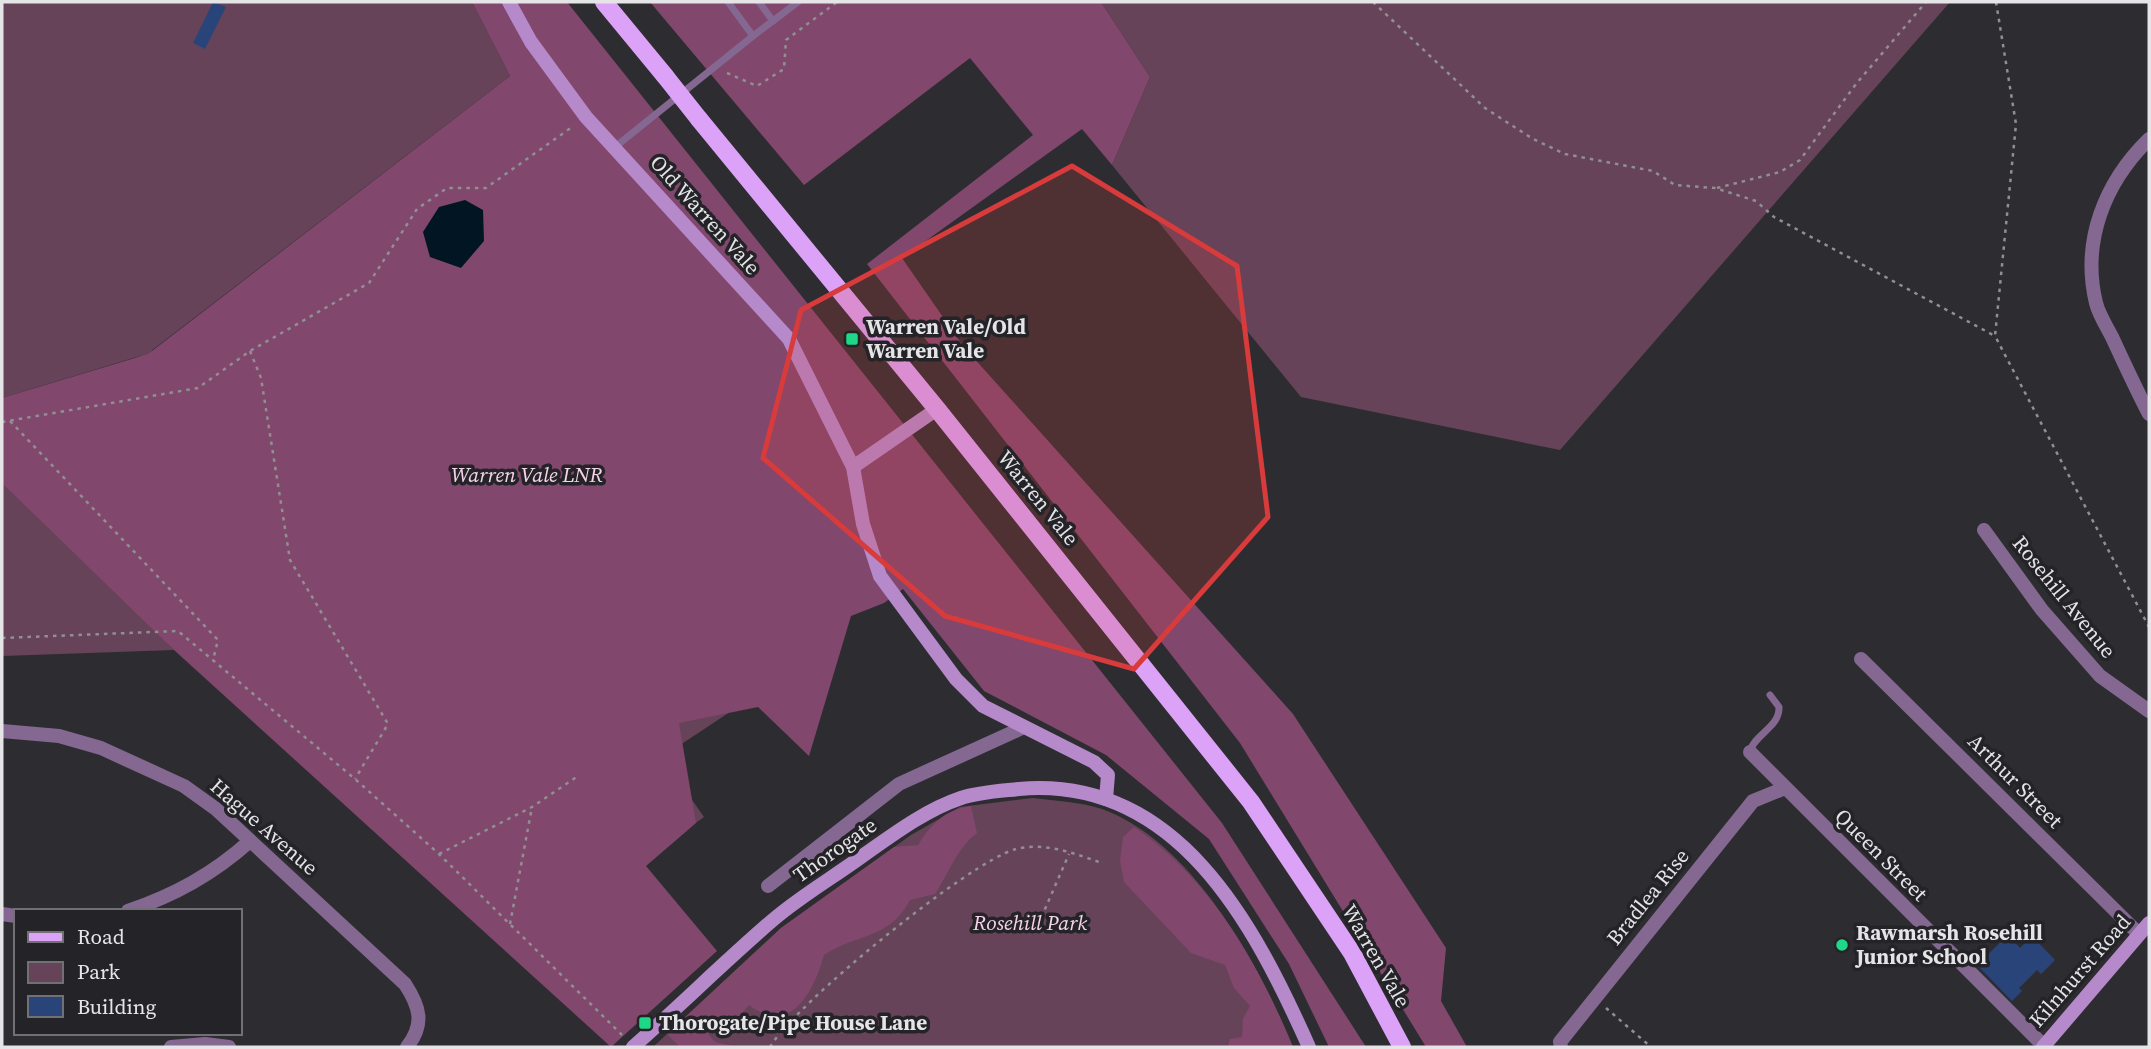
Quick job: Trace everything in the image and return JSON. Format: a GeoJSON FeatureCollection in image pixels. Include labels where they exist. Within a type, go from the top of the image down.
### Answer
{"type":"FeatureCollection","features":[{"type":"Feature","properties":{"kind":"main road","name":"Warren Vale"},"geometry":{"type":"LineString","coordinates":[[604,2],[937,409],[1251,802],[1352,953],[1402,1047]]}},
{"type":"Feature","properties":{"kind":"street","name":"Old Warren Vale"},"geometry":{"type":"LineString","coordinates":[[509,2],[531,42],[586,117],[789,339],[853,467],[863,524],[880,576],[956,679],[983,706],[1022,728],[1068,746],[1094,762],[1108,775],[1106,799]]}},
{"type":"Feature","properties":{"kind":"street"},"geometry":{"type":"LineString","coordinates":[[2149,139],[2126,161],[2111,184],[2095,241],[2092,273],[2096,305],[2149,414]]}},
{"type":"Feature","properties":{"kind":"street"},"geometry":{"type":"LineString","coordinates":[[853,467],[937,409]]}},
{"type":"Feature","properties":{"kind":"street","name":"Rosehill Avenue"},"geometry":{"type":"LineString","coordinates":[[1984,530],[2042,610],[2100,676],[2149,710]]}},
{"type":"Feature","properties":{"kind":"street","name":"Arthur Street"},"geometry":{"type":"LineString","coordinates":[[1861,659],[2144,928]]}},
{"type":"Feature","properties":{"kind":"street"},"geometry":{"type":"LineString","coordinates":[[768,886],[899,784],[1022,728]]}},
{"type":"Feature","properties":{"kind":"street","name":"Hague Avenue"},"geometry":{"type":"LineString","coordinates":[[2,731],[59,736],[102,748],[159,772],[216,809],[405,984],[421,1018],[415,1038],[407,1047]]}},
{"type":"Feature","properties":{"kind":"street","name":"Queen Street"},"geometry":{"type":"LineString","coordinates":[[1750,752],[2043,1046]]}},
{"type":"Feature","properties":{"kind":"street","name":"Thorogate"},"geometry":{"type":"LineString","coordinates":[[634,1047],[776,917],[911,824],[960,798],[1038,788],[1073,791],[1106,799]]}},
{"type":"Feature","properties":{"kind":"street","name":"Bradlea Rise"},"geometry":{"type":"LineString","coordinates":[[1561,1047],[1560,1042],[1593,998],[1753,801],[1785,788]]}},
{"type":"Feature","properties":{"kind":"street"},"geometry":{"type":"LineString","coordinates":[[1106,799],[1158,824],[1199,859],[1277,975],[1309,1047]]}},
{"type":"Feature","properties":{"kind":"street"},"geometry":{"type":"LineString","coordinates":[[133,909],[218,869],[250,841]]}},
{"type":"Feature","properties":{"kind":"street","name":"Kilnhurst Road"},"geometry":{"type":"LineString","coordinates":[[2043,1046],[2144,928]]}},
{"type":"Feature","properties":{"kind":"street"},"geometry":{"type":"LineString","coordinates":[[171,1047],[205,1044],[229,1047]]}},
{"type":"Feature","properties":{"kind":"lane"},"geometry":{"type":"LineString","coordinates":[[728,2],[753,36]]}},
{"type":"Feature","properties":{"kind":"lane"},"geometry":{"type":"LineString","coordinates":[[759,2],[773,20]]}},
{"type":"Feature","properties":{"kind":"lane"},"geometry":{"type":"LineString","coordinates":[[615,147],[798,2]]}},
{"type":"Feature","properties":{"kind":"lane"},"geometry":{"type":"LineString","coordinates":[[1750,752],[1753,744],[1777,719],[1777,702],[1770,695]]}},
{"type":"Feature","properties":{"kind":"path"},"geometry":{"type":"LineString","coordinates":[[717,68],[757,86],[784,69],[786,40],[837,2]]}},
{"type":"Feature","properties":{"kind":"path"},"geometry":{"type":"LineString","coordinates":[[1373,2],[1485,108],[1533,139],[1565,154],[1653,171],[1675,185],[1715,188],[1756,201],[1774,217],[1995,337],[2149,627]]}},
{"type":"Feature","properties":{"kind":"path"},"geometry":{"type":"LineString","coordinates":[[1715,188],[1780,172],[1800,160],[1856,84],[1926,2]]}},
{"type":"Feature","properties":{"kind":"path"},"geometry":{"type":"LineString","coordinates":[[1995,337],[2016,124],[1996,2]]}},
{"type":"Feature","properties":{"kind":"path"},"geometry":{"type":"LineString","coordinates":[[2,422],[198,388],[250,351],[369,283],[417,209],[446,188],[464,185],[486,188],[586,117]]}},
{"type":"Feature","properties":{"kind":"path"},"geometry":{"type":"LineString","coordinates":[[250,351],[261,378],[290,560],[388,724],[355,779]]}},
{"type":"Feature","properties":{"kind":"path"},"geometry":{"type":"LineString","coordinates":[[10,421],[218,640],[213,660]]}},
{"type":"Feature","properties":{"kind":"path"},"geometry":{"type":"LineString","coordinates":[[2,638],[178,631],[355,779],[439,854],[634,1047]]}},
{"type":"Feature","properties":{"kind":"path"},"geometry":{"type":"LineString","coordinates":[[439,854],[532,807],[578,776]]}},
{"type":"Feature","properties":{"kind":"path"},"geometry":{"type":"LineString","coordinates":[[510,924],[532,807]]}},
{"type":"Feature","properties":{"kind":"path"},"geometry":{"type":"LineString","coordinates":[[769,1047],[786,1023],[876,946],[993,858],[1018,848],[1054,847],[1099,862]]}},
{"type":"Feature","properties":{"kind":"path"},"geometry":{"type":"LineString","coordinates":[[1038,925],[1069,852]]}},
{"type":"Feature","properties":{"kind":"path"},"geometry":{"type":"LineString","coordinates":[[1593,998],[1651,1047]]}},
{"type":"Feature","properties":{"kind":"highlighted area"},"geometry":{"type":"Polygon","coordinates":[[[1072,166],[1237,266],[1268,517],[1134,669],[945,616],[763,458],[801,310],[1072,166]]]}},
{"type":"Feature","properties":{"kind":"green space"},"geometry":{"type":"Polygon","coordinates":[[[2,2],[472,2],[510,76],[151,351],[837,618],[754,696],[662,757],[704,817],[638,864],[167,643],[174,650],[2,656],[2,409],[143,355],[2,398],[2,2]]]}},
{"type":"Feature","properties":{"kind":"green space","name":"Warren Vale LNR"},"geometry":{"type":"Polygon","coordinates":[[[472,2],[567,2],[1222,823],[1366,1047],[1329,1047],[1289,964],[1209,839],[1106,755],[984,691],[903,589],[884,603],[851,616],[809,756],[758,707],[679,723],[696,823],[646,866],[717,951],[611,1047],[174,650],[2,483],[2,398],[148,354],[510,76],[472,2]]]}},
{"type":"Feature","properties":{"kind":"green space"},"geometry":{"type":"Polygon","coordinates":[[[650,2],[1101,2],[1150,77],[1112,165],[1082,129],[902,258],[963,346],[1293,714],[1446,948],[1441,1001],[1467,1047],[1426,1047],[1240,743],[867,264],[1033,135],[970,58],[804,185],[650,2]]]}},
{"type":"Feature","properties":{"kind":"green space"},"geometry":{"type":"Polygon","coordinates":[[[1101,2],[1950,2],[1560,450],[1301,397],[1112,165],[1150,77],[1101,2]]]}},
{"type":"Feature","properties":{"kind":"green space","name":"Rosehill Park"},"geometry":{"type":"Polygon","coordinates":[[[1033,798],[1102,809],[1135,825],[1165,848],[1193,877],[1241,944],[1293,1047],[653,1047],[781,928],[911,835],[960,807],[1033,798]]]}},
{"type":"Feature","properties":{"kind":"green space"},"geometry":{"type":"Polygon","coordinates":[[[971,806],[977,833],[959,853],[935,894],[910,900],[902,913],[882,929],[824,955],[814,982],[799,1006],[789,1013],[777,1016],[764,1014],[749,1005],[734,1022],[717,1017],[706,1031],[715,1042],[738,1047],[680,1047],[667,1034],[781,928],[894,847],[918,845],[940,819],[954,810],[971,806]]]}},
{"type":"Feature","properties":{"kind":"green space"},"geometry":{"type":"Polygon","coordinates":[[[1134,827],[1186,871],[1209,897],[1248,954],[1293,1047],[1228,1047],[1230,1039],[1242,1037],[1243,1019],[1250,1006],[1234,988],[1225,965],[1191,953],[1124,882],[1120,861],[1123,837],[1134,827]]]}},
{"type":"Feature","properties":{"kind":"water"},"geometry":{"type":"Polygon","coordinates":[[[465,200],[483,210],[484,241],[461,268],[430,257],[423,232],[439,207],[465,200]]]}},
{"type":"Feature","properties":{"kind":"building"},"geometry":{"type":"Polygon","coordinates":[[[213,2],[226,7],[205,49],[193,43],[213,2]]]}},
{"type":"Feature","properties":{"kind":"building"},"geometry":{"type":"Polygon","coordinates":[[[2008,935],[2020,948],[2032,936],[2055,960],[2041,974],[2037,970],[2019,988],[2022,991],[2012,1001],[1977,965],[2008,935]]]}},
{"type":"Feature","properties":{"kind":"place","name":"Warren Vale/Old Warren Vale"},"geometry":{"type":"Point","coordinates":[852,339]}},
{"type":"Feature","properties":{"kind":"place","name":"Rawmarsh Rosehill Junior School"},"geometry":{"type":"Point","coordinates":[1842,945]}},
{"type":"Feature","properties":{"kind":"place","name":"Thorogate/Pipe House Lane"},"geometry":{"type":"Point","coordinates":[645,1023]}}]}
